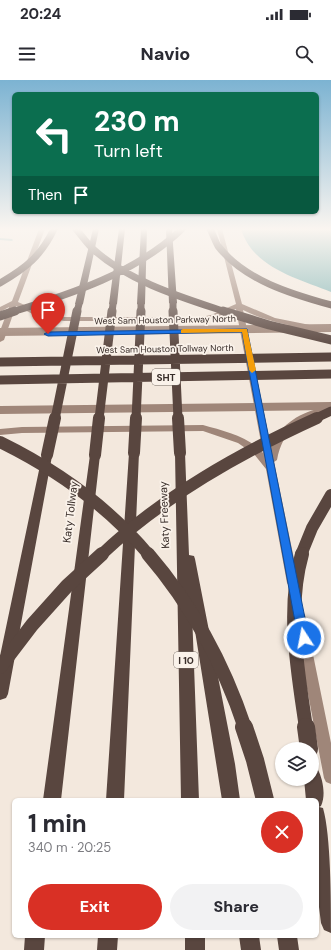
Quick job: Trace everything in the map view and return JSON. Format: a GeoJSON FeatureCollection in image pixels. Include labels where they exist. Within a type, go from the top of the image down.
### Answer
{"type":"FeatureCollection","features":[{"type":"Feature","properties":{"kind":"highway"},"geometry":{"type":"LineString","coordinates":[[0,283],[22,270]]}},
{"type":"Feature","properties":{"kind":"highway"},"geometry":{"type":"LineString","coordinates":[[0,694],[47,455],[87,270]]}},
{"type":"Feature","properties":{"kind":"highway","name":"Katy Tollway"},"geometry":{"type":"LineString","coordinates":[[52,798],[117,270]]}},
{"type":"Feature","properties":{"kind":"highway"},"geometry":{"type":"LineString","coordinates":[[0,316],[61,296],[122,270]]}},
{"type":"Feature","properties":{"kind":"highway"},"geometry":{"type":"LineString","coordinates":[[123,270],[164,289],[232,314],[292,331],[331,340]]}},
{"type":"Feature","properties":{"kind":"highway"},"geometry":{"type":"LineString","coordinates":[[115,798],[142,270]]}},
{"type":"Feature","properties":{"kind":"highway","name":"Katy Freeway"},"geometry":{"type":"LineString","coordinates":[[172,270],[180,453],[190,798]]}},
{"type":"Feature","properties":{"kind":"highway"},"geometry":{"type":"LineString","coordinates":[[244,270],[287,291],[331,305]]}},
{"type":"Feature","properties":{"kind":"highway","name":"West Sam Houston Tollway North"},"geometry":{"type":"LineString","coordinates":[[0,362],[331,357]]}},
{"type":"Feature","properties":{"kind":"highway","name":"SHT"},"geometry":{"type":"LineString","coordinates":[[0,380],[331,374]]}},
{"type":"Feature","properties":{"kind":"highway"},"geometry":{"type":"LineString","coordinates":[[0,667],[19,639],[53,600],[91,563],[125,534],[190,487],[226,464],[330,409]]}},
{"type":"Feature","properties":{"kind":"highway"},"geometry":{"type":"LineString","coordinates":[[0,442],[57,474],[105,510],[147,552],[169,581],[197,621],[234,698],[249,740],[264,798]]}},
{"type":"Feature","properties":{"kind":"highway"},"geometry":{"type":"LineString","coordinates":[[308,742],[298,654],[294,598],[299,564],[306,541],[316,519],[331,495]]}},
{"type":"Feature","properties":{"kind":"highway"},"geometry":{"type":"LineString","coordinates":[[182,520],[226,764],[231,798]]}},
{"type":"Feature","properties":{"kind":"highway"},"geometry":{"type":"LineString","coordinates":[[313,786],[315,798]]}},
{"type":"Feature","properties":{"kind":"highway"},"geometry":{"type":"LineString","coordinates":[[319,830],[331,924]]}},
{"type":"Feature","properties":{"kind":"highway"},"geometry":{"type":"LineString","coordinates":[[34,950],[36,938]]}},
{"type":"Feature","properties":{"kind":"highway"},"geometry":{"type":"LineString","coordinates":[[107,950],[108,938]]}},
{"type":"Feature","properties":{"kind":"highway"},"geometry":{"type":"LineString","coordinates":[[195,938],[195,950]]}},
{"type":"Feature","properties":{"kind":"highway"},"geometry":{"type":"LineString","coordinates":[[249,938],[251,950]]}},
{"type":"Feature","properties":{"kind":"highway"},"geometry":{"type":"LineString","coordinates":[[287,938],[289,950]]}},
{"type":"Feature","properties":{"kind":"main road"},"geometry":{"type":"LineString","coordinates":[[26,270],[0,335],[244,330],[331,326]]}},
{"type":"Feature","properties":{"kind":"main road"},"geometry":{"type":"LineString","coordinates":[[231,270],[240,305],[331,778]]}},
{"type":"Feature","properties":{"kind":"main road"},"geometry":{"type":"LineString","coordinates":[[14,302],[26,311],[64,319],[201,319],[213,317],[240,305]]}},
{"type":"Feature","properties":{"kind":"main road"},"geometry":{"type":"LineString","coordinates":[[0,310],[14,302]]}},
{"type":"Feature","properties":{"kind":"main road"},"geometry":{"type":"LineString","coordinates":[[240,305],[253,313],[284,323],[308,326]]}},
{"type":"Feature","properties":{"kind":"main road","name":"West Sam Houston Parkway North"},"geometry":{"type":"LineString","coordinates":[[0,335],[331,326]]}},
{"type":"Feature","properties":{"kind":"main road"},"geometry":{"type":"LineString","coordinates":[[0,413],[330,409]]}},
{"type":"Feature","properties":{"kind":"main road"},"geometry":{"type":"LineString","coordinates":[[0,410],[330,409]]}},
{"type":"Feature","properties":{"kind":"main road"},"geometry":{"type":"LineString","coordinates":[[272,472],[274,449],[285,429],[298,419],[311,413],[330,409]]}},
{"type":"Feature","properties":{"kind":"main road"},"geometry":{"type":"LineString","coordinates":[[0,432],[22,430],[203,428],[222,432],[244,443],[264,459],[272,472]]}},
{"type":"Feature","properties":{"kind":"water"},"geometry":{"type":"Polygon","coordinates":[[[278,270],[331,270],[331,292],[291,276],[278,270]]]}},
{"type":"Feature","properties":{"kind":"slow traffic"},"geometry":{"type":"LineString","coordinates":[[183,331],[244,330],[252,370]]}},
{"type":"Feature","properties":{"kind":"route"},"geometry":{"type":"LineString","coordinates":[[48,334],[244,330],[304,638]]}}]}
